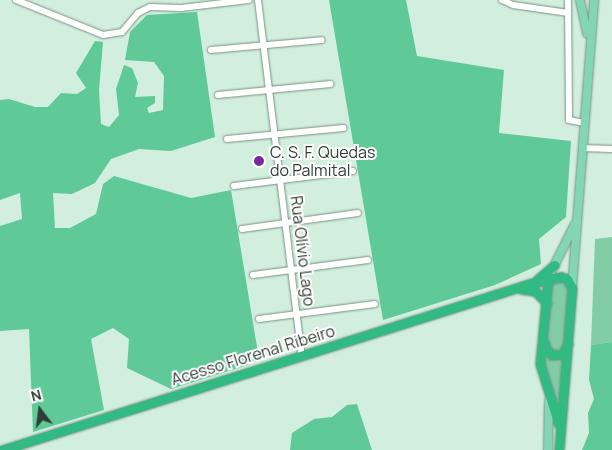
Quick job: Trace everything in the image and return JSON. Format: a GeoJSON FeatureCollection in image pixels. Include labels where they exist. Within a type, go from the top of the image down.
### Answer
{"type":"FeatureCollection","features":[{"type":"Feature","properties":{"kind":"highway"},"geometry":{"type":"LineString","coordinates":[[532,283],[554,266]]}},
{"type":"Feature","properties":{"kind":"highway","name":"Acesso Florenal Ribeiro"},"geometry":{"type":"LineString","coordinates":[[2,450],[532,283],[564,277],[572,288]]}},
{"type":"Feature","properties":{"kind":"highway"},"geometry":{"type":"LineString","coordinates":[[548,279],[540,364],[561,435]]}},
{"type":"Feature","properties":{"kind":"highway"},"geometry":{"type":"LineString","coordinates":[[559,450],[572,288]]}},
{"type":"Feature","properties":{"kind":"highway","name":"Acesso Florenal Ribeiro"},"geometry":{"type":"LineString","coordinates":[[513,290],[535,291],[547,304]]}},
{"type":"Feature","properties":{"kind":"highway"},"geometry":{"type":"LineString","coordinates":[[544,336],[546,349],[552,355],[562,354],[568,344]]}},
{"type":"Feature","properties":{"kind":"main road"},"geometry":{"type":"LineString","coordinates":[[580,0],[589,45]]}},
{"type":"Feature","properties":{"kind":"main road"},"geometry":{"type":"LineString","coordinates":[[572,288],[589,45],[594,0]]}},
{"type":"Feature","properties":{"kind":"main road"},"geometry":{"type":"LineString","coordinates":[[548,279],[578,215]]}},
{"type":"Feature","properties":{"kind":"main road"},"geometry":{"type":"LineString","coordinates":[[548,394],[548,450]]}},
{"type":"Feature","properties":{"kind":"street"},"geometry":{"type":"LineString","coordinates":[[16,0],[104,36],[122,32],[138,13],[150,8],[181,8],[249,0]]}},
{"type":"Feature","properties":{"kind":"street","name":"Rua Olívio Lago"},"geometry":{"type":"LineString","coordinates":[[258,0],[302,356]]}},
{"type":"Feature","properties":{"kind":"street"},"geometry":{"type":"LineString","coordinates":[[502,0],[513,5],[568,13]]}},
{"type":"Feature","properties":{"kind":"street"},"geometry":{"type":"LineString","coordinates":[[568,0],[569,120],[584,123]]}},
{"type":"Feature","properties":{"kind":"street"},"geometry":{"type":"LineString","coordinates":[[211,50],[322,40]]}},
{"type":"Feature","properties":{"kind":"street"},"geometry":{"type":"LineString","coordinates":[[218,95],[330,84]]}},
{"type":"Feature","properties":{"kind":"street"},"geometry":{"type":"LineString","coordinates":[[227,139],[343,128]]}},
{"type":"Feature","properties":{"kind":"street"},"geometry":{"type":"LineString","coordinates":[[582,148],[612,149]]}},
{"type":"Feature","properties":{"kind":"street"},"geometry":{"type":"LineString","coordinates":[[234,186],[353,171]]}},
{"type":"Feature","properties":{"kind":"street"},"geometry":{"type":"LineString","coordinates":[[242,229],[358,214]]}},
{"type":"Feature","properties":{"kind":"street"},"geometry":{"type":"LineString","coordinates":[[253,275],[368,260]]}},
{"type":"Feature","properties":{"kind":"street"},"geometry":{"type":"LineString","coordinates":[[259,319],[375,304]]}},
{"type":"Feature","properties":{"kind":"green space"},"geometry":{"type":"Polygon","coordinates":[[[329,0],[406,0],[417,56],[504,70],[499,133],[571,141],[566,217],[539,239],[541,264],[495,285],[383,320],[329,0]]]}},
{"type":"Feature","properties":{"kind":"green space"},"geometry":{"type":"Polygon","coordinates":[[[197,12],[215,137],[171,151],[139,149],[111,159],[95,183],[72,194],[53,193],[55,228],[70,228],[96,214],[103,184],[114,176],[191,198],[231,190],[258,353],[251,364],[171,389],[127,368],[129,339],[113,328],[91,339],[104,410],[33,432],[29,329],[0,331],[0,226],[22,219],[20,193],[0,200],[0,100],[9,99],[35,107],[48,107],[61,93],[77,94],[86,88],[76,73],[95,41],[103,42],[99,90],[101,124],[109,127],[119,115],[116,89],[124,65],[132,68],[138,83],[135,97],[155,96],[155,103],[147,108],[149,113],[163,110],[164,76],[154,62],[125,60],[130,32],[147,15],[197,12]]]}},
{"type":"Feature","properties":{"kind":"green space"},"geometry":{"type":"Polygon","coordinates":[[[612,237],[612,342],[591,345],[595,239],[612,237]]]}},
{"type":"Feature","properties":{"kind":"green space"},"geometry":{"type":"Polygon","coordinates":[[[561,281],[568,288],[564,346],[556,351],[549,350],[546,340],[552,284],[561,281]]]}},
{"type":"Feature","properties":{"kind":"green space"},"geometry":{"type":"Polygon","coordinates":[[[612,342],[612,450],[582,450],[589,433],[588,413],[594,399],[589,380],[591,345],[612,342]]]}},
{"type":"Feature","properties":{"kind":"green space"},"geometry":{"type":"Polygon","coordinates":[[[542,353],[563,358],[558,410],[546,383],[542,353]]]}},
{"type":"Feature","properties":{"kind":"green space"},"geometry":{"type":"Polygon","coordinates":[[[357,404],[372,450],[290,450],[292,433],[314,419],[332,417],[347,405],[357,404]]]}},
{"type":"Feature","properties":{"kind":"place","name":"C. S. F. Quedas do Palmital"},"geometry":{"type":"Point","coordinates":[259,161]}}]}
